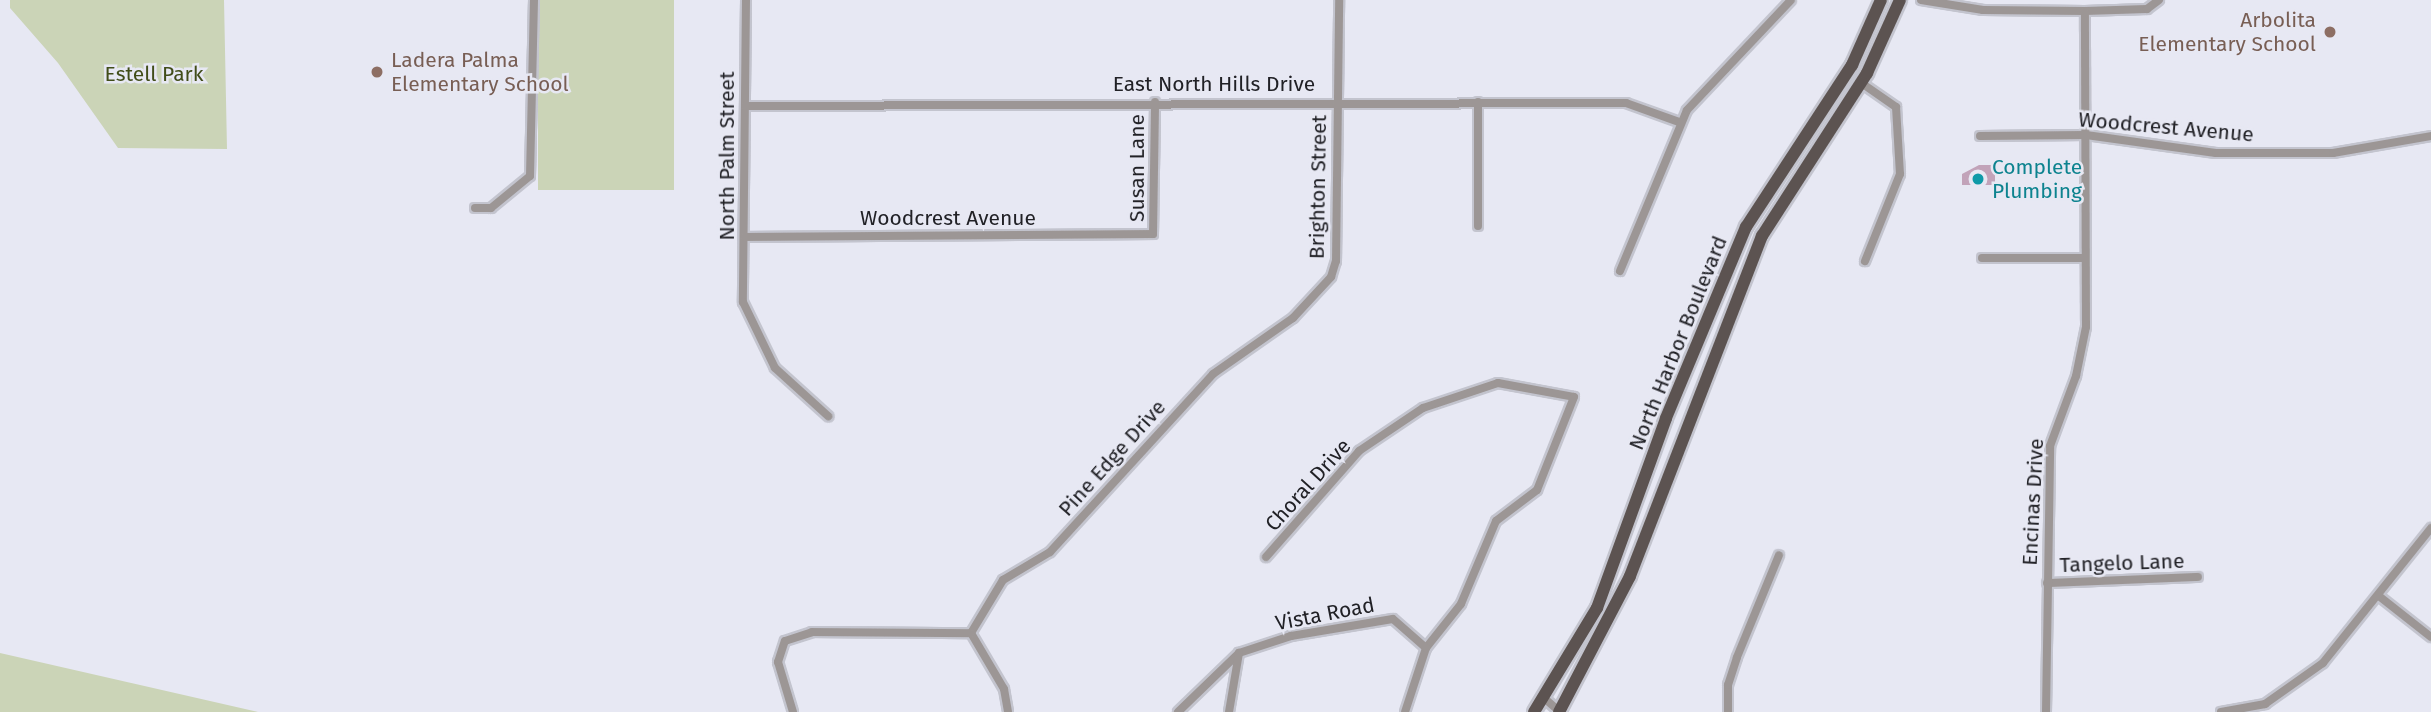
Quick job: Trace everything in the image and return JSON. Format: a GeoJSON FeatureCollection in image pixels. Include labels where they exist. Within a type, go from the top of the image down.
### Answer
{"type":"FeatureCollection","features":[{"type":"Feature","properties":{"kind":"main road","name":"North Harbor Boulevard"},"geometry":{"type":"LineString","coordinates":[[1534,712],[1597,608],[1746,227],[1852,65],[1881,0]]}},
{"type":"Feature","properties":{"kind":"main road","name":"North Harbor Boulevard"},"geometry":{"type":"LineString","coordinates":[[1560,712],[1630,576],[1762,236],[1860,82],[1900,0]]}},
{"type":"Feature","properties":{"kind":"street"},"geometry":{"type":"LineString","coordinates":[[475,208],[498,204],[530,176],[534,0]]}},
{"type":"Feature","properties":{"kind":"street","name":"North Palm Street"},"geometry":{"type":"LineString","coordinates":[[746,0],[746,312],[775,368],[828,416]]}},
{"type":"Feature","properties":{"kind":"street","name":"Brighton Street"},"geometry":{"type":"LineString","coordinates":[[1293,318],[1322,292],[1336,261],[1339,0]]}},
{"type":"Feature","properties":{"kind":"street"},"geometry":{"type":"LineString","coordinates":[[1620,271],[1679,122],[1707,83],[1791,0]]}},
{"type":"Feature","properties":{"kind":"street"},"geometry":{"type":"LineString","coordinates":[[1921,0],[1983,10],[2085,11],[2147,9],[2158,2]]}},
{"type":"Feature","properties":{"kind":"street","name":"Encinas Drive"},"geometry":{"type":"LineString","coordinates":[[2046,712],[2050,446],[2084,347],[2085,11]]}},
{"type":"Feature","properties":{"kind":"street"},"geometry":{"type":"LineString","coordinates":[[1860,82],[1896,107],[1899,137],[1899,179],[1865,261]]}},
{"type":"Feature","properties":{"kind":"street","name":"East North Hills Drive"},"geometry":{"type":"LineString","coordinates":[[745,106],[1337,101],[1626,103],[1679,122]]}},
{"type":"Feature","properties":{"kind":"street","name":"Susan Lane"},"geometry":{"type":"LineString","coordinates":[[1153,234],[1155,102]]}},
{"type":"Feature","properties":{"kind":"street"},"geometry":{"type":"LineString","coordinates":[[1478,102],[1478,226]]}},
{"type":"Feature","properties":{"kind":"street","name":"Woodcrest Avenue"},"geometry":{"type":"LineString","coordinates":[[1980,136],[2086,135],[2216,153],[2333,153],[2431,136]]}},
{"type":"Feature","properties":{"kind":"street","name":"Woodcrest Avenue"},"geometry":{"type":"LineString","coordinates":[[744,237],[1153,234]]}},
{"type":"Feature","properties":{"kind":"street"},"geometry":{"type":"LineString","coordinates":[[1982,258],[2085,258]]}},
{"type":"Feature","properties":{"kind":"street","name":"Pine Edge Drive"},"geometry":{"type":"LineString","coordinates":[[971,633],[1003,580],[1049,552],[1213,374],[1293,318]]}},
{"type":"Feature","properties":{"kind":"street","name":"Choral Drive"},"geometry":{"type":"LineString","coordinates":[[1266,557],[1359,451],[1423,408],[1498,383],[1574,397],[1537,490],[1496,522],[1461,604],[1426,648]]}},
{"type":"Feature","properties":{"kind":"street"},"geometry":{"type":"LineString","coordinates":[[2221,712],[2266,704],[2323,663],[2431,528]]}},
{"type":"Feature","properties":{"kind":"street"},"geometry":{"type":"LineString","coordinates":[[1728,712],[1728,685],[1737,657],[1779,555]]}},
{"type":"Feature","properties":{"kind":"street","name":"Tangelo Lane"},"geometry":{"type":"LineString","coordinates":[[2047,583],[2198,577]]}},
{"type":"Feature","properties":{"kind":"street"},"geometry":{"type":"LineString","coordinates":[[2379,596],[2431,637]]}},
{"type":"Feature","properties":{"kind":"street","name":"Vista Road"},"geometry":{"type":"LineString","coordinates":[[1178,712],[1239,653],[1291,636],[1392,619],[1426,648]]}},
{"type":"Feature","properties":{"kind":"street"},"geometry":{"type":"LineString","coordinates":[[793,712],[782,691],[778,662],[785,641],[812,632],[971,633],[1004,689],[1007,712]]}},
{"type":"Feature","properties":{"kind":"street"},"geometry":{"type":"LineString","coordinates":[[1405,712],[1426,648]]}},
{"type":"Feature","properties":{"kind":"street"},"geometry":{"type":"LineString","coordinates":[[1228,712],[1239,653]]}},
{"type":"Feature","properties":{"kind":"street"},"geometry":{"type":"LineString","coordinates":[[1544,698],[1560,712]]}},
{"type":"Feature","properties":{"kind":"green space","name":"Estell Park"},"geometry":{"type":"Polygon","coordinates":[[[10,0],[224,0],[227,149],[118,148],[58,63],[10,8],[10,0]]]}},
{"type":"Feature","properties":{"kind":"green space"},"geometry":{"type":"Polygon","coordinates":[[[538,0],[674,0],[674,190],[538,190],[538,0]]]}},
{"type":"Feature","properties":{"kind":"green space"},"geometry":{"type":"Polygon","coordinates":[[[0,653],[258,712],[0,712],[0,653]]]}},
{"type":"Feature","properties":{"kind":"building","name":"Complete Plumbing"},"geometry":{"type":"Polygon","coordinates":[[[1979,165],[1995,165],[1995,185],[1962,185],[1962,174],[1979,165]]]}},
{"type":"Feature","properties":{"kind":"place","name":"Arbolita Elementary School"},"geometry":{"type":"Point","coordinates":[2330,32]}},
{"type":"Feature","properties":{"kind":"place","name":"Ladera Palma Elementary School"},"geometry":{"type":"Point","coordinates":[377,72]}},
{"type":"Feature","properties":{"kind":"place","name":"Complete Plumbing"},"geometry":{"type":"Point","coordinates":[1978,179]}}]}
